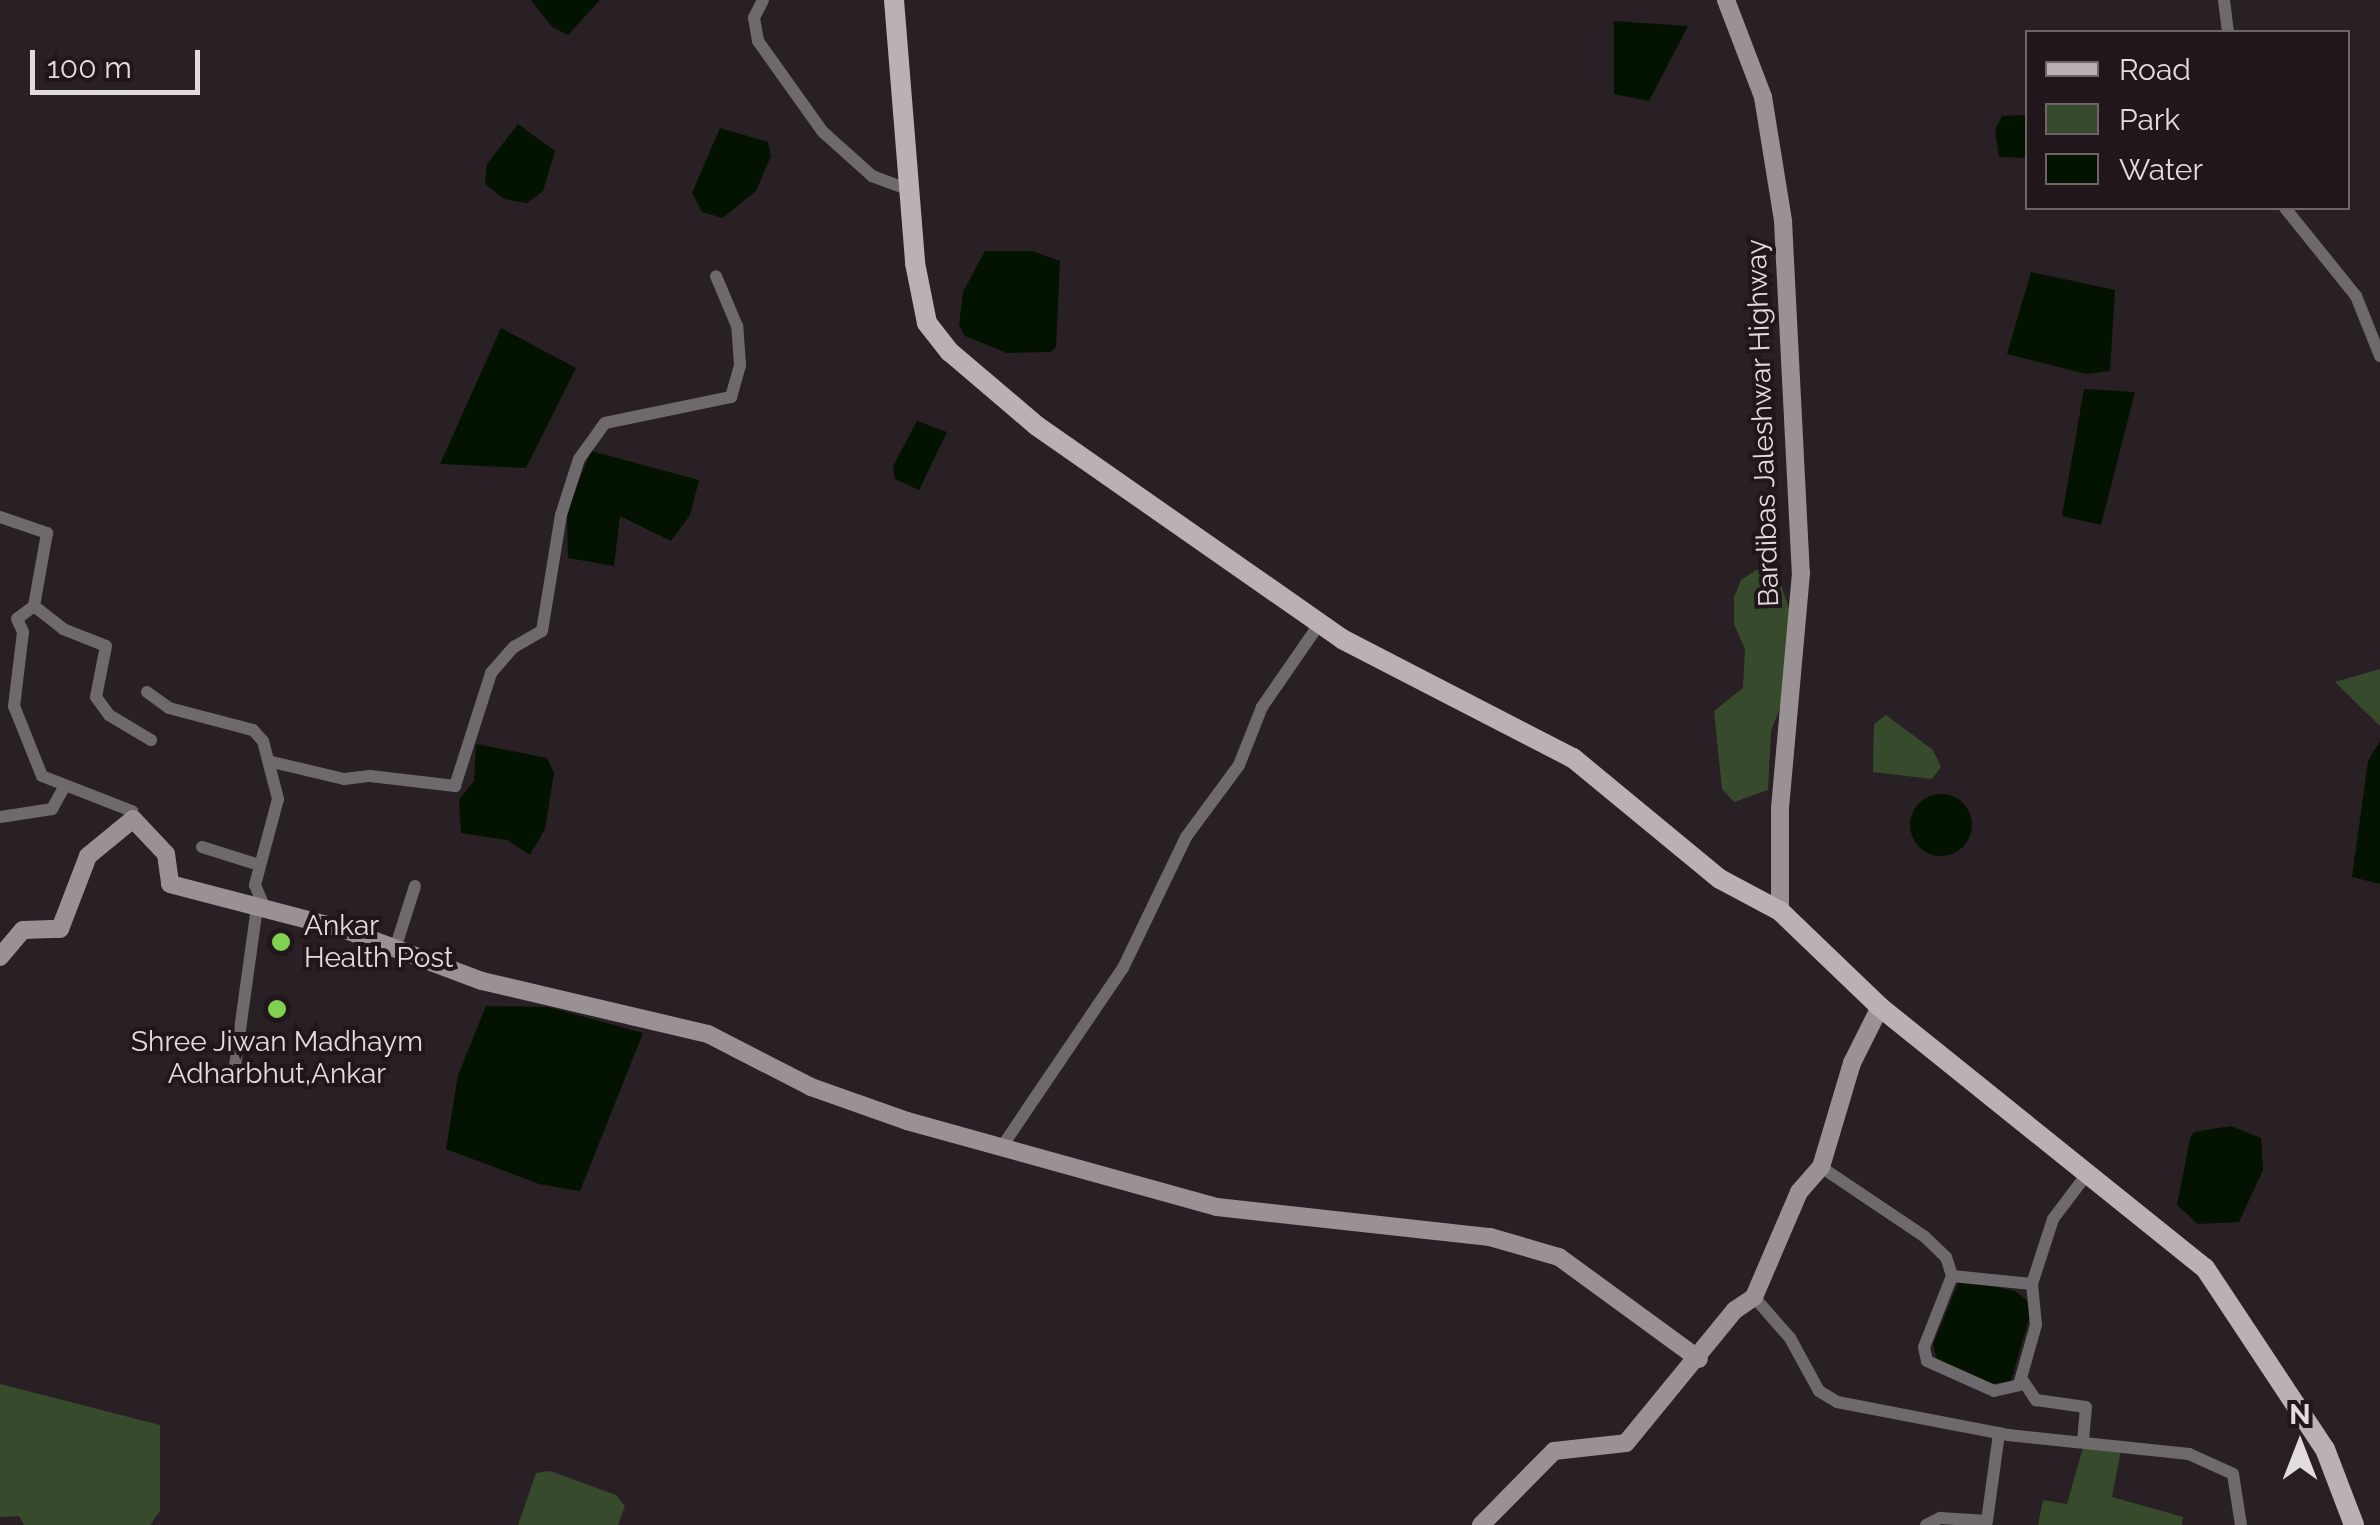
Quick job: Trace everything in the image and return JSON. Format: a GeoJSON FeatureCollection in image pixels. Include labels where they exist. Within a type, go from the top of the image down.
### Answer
{"type":"FeatureCollection","features":[{"type":"Feature","properties":{"kind":"main road"},"geometry":{"type":"LineString","coordinates":[[894,0],[910,190],[927,323],[950,352],[1037,426],[1320,623],[1573,758],[1720,879],[1780,911],[1880,1007],[2216,1283],[2325,1450],[2354,1525]]}},
{"type":"Feature","properties":{"kind":"street"},"geometry":{"type":"LineString","coordinates":[[763,0],[754,18],[758,41],[822,132],[872,176],[910,190]]}},
{"type":"Feature","properties":{"kind":"street","name":"Bardibas Jaleshwar Highway"},"geometry":{"type":"LineString","coordinates":[[1726,0],[1763,97],[1782,221],[1802,572],[1780,808],[1780,911]]}},
{"type":"Feature","properties":{"kind":"street"},"geometry":{"type":"LineString","coordinates":[[2224,0],[2228,30]]}},
{"type":"Feature","properties":{"kind":"street"},"geometry":{"type":"LineString","coordinates":[[2287,210],[2356,296],[2380,356]]}},
{"type":"Feature","properties":{"kind":"street"},"geometry":{"type":"LineString","coordinates":[[272,762],[344,779],[370,776],[455,786],[491,673],[514,647],[542,632],[561,515],[579,459],[604,422],[731,396],[740,365],[737,326],[716,276]]}},
{"type":"Feature","properties":{"kind":"street"},"geometry":{"type":"LineString","coordinates":[[0,517],[47,534],[34,606],[17,620],[23,632],[14,706],[42,776],[132,811]]}},
{"type":"Feature","properties":{"kind":"street"},"geometry":{"type":"LineString","coordinates":[[34,606],[63,629],[106,646],[96,697],[109,715],[151,740]]}},
{"type":"Feature","properties":{"kind":"street"},"geometry":{"type":"LineString","coordinates":[[1003,1145],[1124,968],[1186,836],[1239,765],[1262,707],[1320,623]]}},
{"type":"Feature","properties":{"kind":"street"},"geometry":{"type":"LineString","coordinates":[[147,692],[168,708],[253,730],[272,762],[278,799],[259,865],[256,885],[261,907],[234,1074]]}},
{"type":"Feature","properties":{"kind":"street"},"geometry":{"type":"LineString","coordinates":[[0,817],[52,809],[64,787]]}},
{"type":"Feature","properties":{"kind":"street"},"geometry":{"type":"LineString","coordinates":[[0,956],[24,930],[60,929],[88,856],[133,819],[166,854],[170,884],[261,907],[396,949],[482,981],[708,1034],[862,1107],[1003,1145],[1078,1172],[1217,1207],[1490,1237],[1559,1257],[1699,1359]]}},
{"type":"Feature","properties":{"kind":"street"},"geometry":{"type":"LineString","coordinates":[[202,847],[259,865]]}},
{"type":"Feature","properties":{"kind":"street"},"geometry":{"type":"LineString","coordinates":[[396,949],[415,886]]}},
{"type":"Feature","properties":{"kind":"street"},"geometry":{"type":"LineString","coordinates":[[1482,1525],[1554,1450],[1626,1442],[1736,1310],[1754,1297],[1799,1192],[1821,1167],[1852,1062],[1880,1007]]}},
{"type":"Feature","properties":{"kind":"street"},"geometry":{"type":"LineString","coordinates":[[1821,1167],[1926,1237],[1946,1256],[1952,1276],[1924,1347],[1927,1361],[1994,1391],[2019,1385],[2036,1325],[2032,1284],[2053,1218],[2087,1174]]}},
{"type":"Feature","properties":{"kind":"street"},"geometry":{"type":"LineString","coordinates":[[1952,1276],[2032,1284]]}},
{"type":"Feature","properties":{"kind":"street"},"geometry":{"type":"LineString","coordinates":[[1754,1297],[1790,1338],[1819,1391],[1837,1402],[1999,1433],[2176,1450],[2226,1467],[2238,1480],[2241,1525]]}},
{"type":"Feature","properties":{"kind":"street"},"geometry":{"type":"LineString","coordinates":[[2022,1378],[2036,1400],[2086,1406],[2083,1440]]}},
{"type":"Feature","properties":{"kind":"street"},"geometry":{"type":"LineString","coordinates":[[1926,1525],[1940,1518],[1987,1521],[1999,1433]]}},
{"type":"Feature","properties":{"kind":"green space"},"geometry":{"type":"Polygon","coordinates":[[[1756,570],[1776,570],[1792,617],[1788,687],[1771,731],[1768,790],[1734,802],[1722,789],[1714,711],[1743,688],[1745,649],[1734,624],[1734,597],[1741,580],[1756,570]]]}},
{"type":"Feature","properties":{"kind":"green space"},"geometry":{"type":"Polygon","coordinates":[[[2380,669],[2380,726],[2335,682],[2380,669]]]}},
{"type":"Feature","properties":{"kind":"green space"},"geometry":{"type":"Polygon","coordinates":[[[1886,715],[1933,750],[1941,767],[1932,779],[1873,772],[1874,724],[1886,715]]]}},
{"type":"Feature","properties":{"kind":"green space"},"geometry":{"type":"Polygon","coordinates":[[[0,1384],[160,1425],[160,1511],[150,1525],[24,1525],[19,1516],[0,1517],[0,1384]]]}},
{"type":"Feature","properties":{"kind":"green space"},"geometry":{"type":"Polygon","coordinates":[[[2084,1444],[2121,1450],[2112,1497],[2183,1517],[2182,1525],[2038,1525],[2043,1500],[2067,1504],[2084,1444]]]}},
{"type":"Feature","properties":{"kind":"green space"},"geometry":{"type":"Polygon","coordinates":[[[550,1471],[616,1495],[625,1506],[618,1525],[518,1525],[536,1473],[550,1471]]]}},
{"type":"Feature","properties":{"kind":"water"},"geometry":{"type":"Polygon","coordinates":[[[531,0],[600,0],[568,35],[552,27],[531,0]]]}},
{"type":"Feature","properties":{"kind":"water"},"geometry":{"type":"Polygon","coordinates":[[[1614,21],[1688,26],[1649,101],[1614,94],[1614,21]]]}},
{"type":"Feature","properties":{"kind":"water"},"geometry":{"type":"Polygon","coordinates":[[[2025,115],[2025,158],[1999,157],[1995,130],[2002,116],[2025,115]]]}},
{"type":"Feature","properties":{"kind":"water"},"geometry":{"type":"Polygon","coordinates":[[[518,124],[555,151],[543,191],[527,203],[504,199],[485,184],[487,164],[518,124]]]}},
{"type":"Feature","properties":{"kind":"water"},"geometry":{"type":"Polygon","coordinates":[[[720,128],[768,142],[771,156],[756,191],[723,218],[702,212],[692,193],[720,128]]]}},
{"type":"Feature","properties":{"kind":"water"},"geometry":{"type":"Polygon","coordinates":[[[985,251],[1032,251],[1060,261],[1056,347],[1051,352],[1007,353],[965,336],[959,325],[963,292],[985,251]]]}},
{"type":"Feature","properties":{"kind":"water"},"geometry":{"type":"Polygon","coordinates":[[[2031,272],[2115,290],[2110,371],[2086,374],[2007,354],[2031,272]]]}},
{"type":"Feature","properties":{"kind":"water"},"geometry":{"type":"Polygon","coordinates":[[[501,328],[576,368],[526,468],[440,464],[501,328]]]}},
{"type":"Feature","properties":{"kind":"water"},"geometry":{"type":"Polygon","coordinates":[[[2084,389],[2135,392],[2101,525],[2062,516],[2084,389]]]}},
{"type":"Feature","properties":{"kind":"water"},"geometry":{"type":"Polygon","coordinates":[[[917,421],[947,432],[919,490],[895,479],[893,466],[917,421]]]}},
{"type":"Feature","properties":{"kind":"water"},"geometry":{"type":"Polygon","coordinates":[[[591,451],[699,480],[690,515],[671,541],[620,516],[614,566],[568,558],[567,511],[591,451]]]}},
{"type":"Feature","properties":{"kind":"water"},"geometry":{"type":"Polygon","coordinates":[[[2380,741],[2380,884],[2352,877],[2368,761],[2380,741]]]}},
{"type":"Feature","properties":{"kind":"water"},"geometry":{"type":"Polygon","coordinates":[[[476,744],[547,758],[554,773],[545,829],[530,855],[507,840],[461,833],[459,800],[474,781],[476,744]]]}},
{"type":"Feature","properties":{"kind":"water"},"geometry":{"type":"Polygon","coordinates":[[[1941,794],[1963,803],[1972,825],[1963,847],[1941,856],[1919,847],[1910,825],[1919,803],[1941,794]]]}},
{"type":"Feature","properties":{"kind":"water"},"geometry":{"type":"Polygon","coordinates":[[[486,1006],[548,1007],[643,1033],[580,1191],[539,1184],[446,1149],[458,1075],[486,1006]]]}},
{"type":"Feature","properties":{"kind":"water"},"geometry":{"type":"Polygon","coordinates":[[[2231,1126],[2261,1138],[2263,1170],[2239,1222],[2198,1224],[2177,1205],[2190,1139],[2194,1132],[2231,1126]]]}},
{"type":"Feature","properties":{"kind":"water"},"geometry":{"type":"Polygon","coordinates":[[[1960,1279],[2015,1291],[2033,1305],[2011,1381],[1992,1384],[1938,1363],[1933,1344],[1960,1279]]]}},
{"type":"Feature","properties":{"kind":"place","name":"Ankar Health Post"},"geometry":{"type":"Point","coordinates":[281,942]}},
{"type":"Feature","properties":{"kind":"place","name":"Shree Jiwan Madhaym Adharbhut,Ankar"},"geometry":{"type":"Point","coordinates":[277,1009]}}]}
